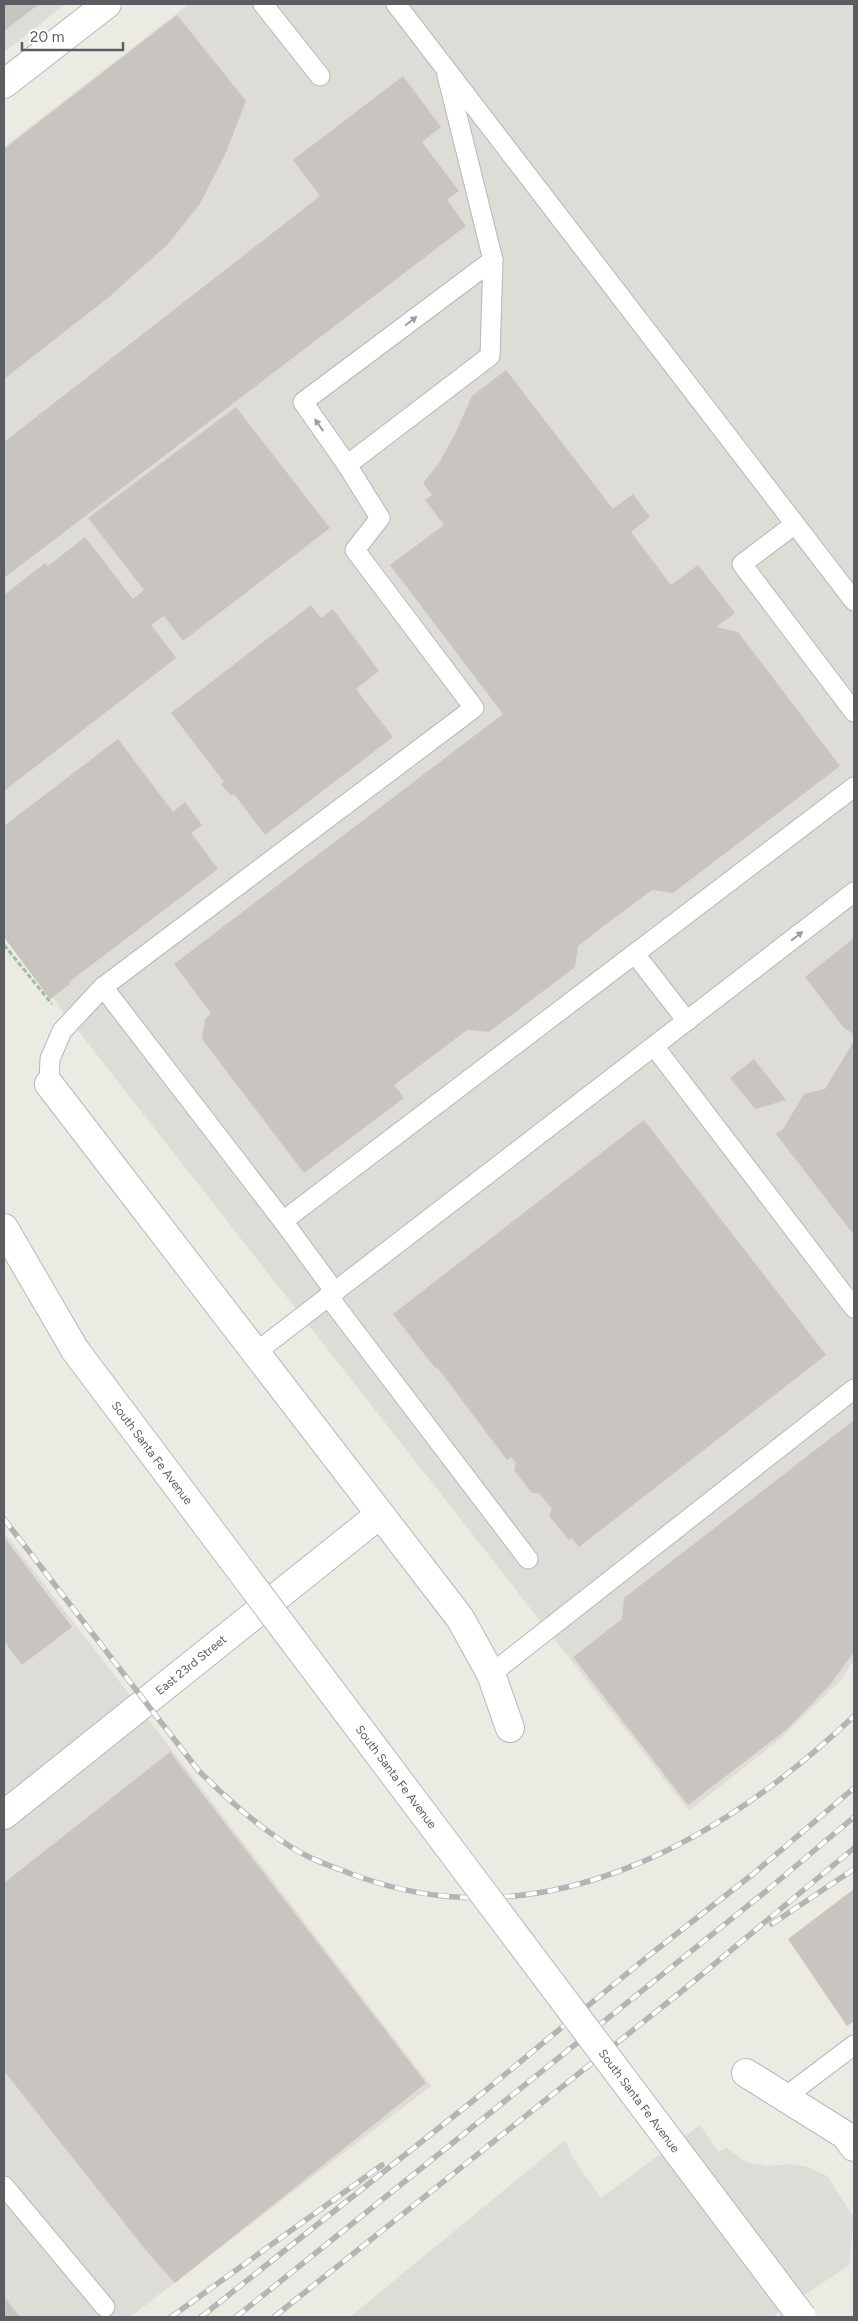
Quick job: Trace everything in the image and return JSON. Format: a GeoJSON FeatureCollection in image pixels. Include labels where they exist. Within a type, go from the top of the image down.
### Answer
{"type":"FeatureCollection","features":[{"type":"Feature","properties":{"kind":"street"},"geometry":{"type":"LineString","coordinates":[[4,84],[107,4]]}},
{"type":"Feature","properties":{"kind":"street"},"geometry":{"type":"LineString","coordinates":[[49,1084],[460,1618],[491,1674],[510,1728]]}},
{"type":"Feature","properties":{"kind":"street","name":"South Santa Fe Avenue"},"geometry":{"type":"LineString","coordinates":[[4,1228],[76,1350],[802,2317]]}},
{"type":"Feature","properties":{"kind":"street","name":"East 23rd Street"},"geometry":{"type":"LineString","coordinates":[[4,1815],[379,1515]]}},
{"type":"Feature","properties":{"kind":"street"},"geometry":{"type":"LineString","coordinates":[[746,2073],[845,2135],[854,2147]]}},
{"type":"Feature","properties":{"kind":"lane"},"geometry":{"type":"LineString","coordinates":[[263,4],[320,76]]}},
{"type":"Feature","properties":{"kind":"lane"},"geometry":{"type":"LineString","coordinates":[[396,4],[854,601]]}},
{"type":"Feature","properties":{"kind":"lane"},"geometry":{"type":"LineString","coordinates":[[347,465],[490,356],[493,260],[444,66]]}},
{"type":"Feature","properties":{"kind":"lane"},"geometry":{"type":"LineString","coordinates":[[49,1084],[50,1059],[62,1031],[103,986],[474,708],[355,550],[380,518],[347,465],[303,402],[493,260]]}},
{"type":"Feature","properties":{"kind":"lane"},"geometry":{"type":"LineString","coordinates":[[795,524],[742,564],[854,712]]}},
{"type":"Feature","properties":{"kind":"lane"},"geometry":{"type":"LineString","coordinates":[[284,1222],[854,787]]}},
{"type":"Feature","properties":{"kind":"lane"},"geometry":{"type":"LineString","coordinates":[[255,1353],[854,892]]}},
{"type":"Feature","properties":{"kind":"lane"},"geometry":{"type":"LineString","coordinates":[[634,954],[687,1021]]}},
{"type":"Feature","properties":{"kind":"lane"},"geometry":{"type":"LineString","coordinates":[[103,986],[284,1222],[331,1294],[528,1559]]}},
{"type":"Feature","properties":{"kind":"lane"},"geometry":{"type":"LineString","coordinates":[[654,1046],[854,1308]]}},
{"type":"Feature","properties":{"kind":"lane"},"geometry":{"type":"LineString","coordinates":[[491,1674],[854,1390]]}},
{"type":"Feature","properties":{"kind":"lane"},"geometry":{"type":"LineString","coordinates":[[785,2098],[854,2045]]}},
{"type":"Feature","properties":{"kind":"lane"},"geometry":{"type":"LineString","coordinates":[[4,2186],[105,2307]]}},
{"type":"Feature","properties":{"kind":"path"},"geometry":{"type":"LineString","coordinates":[[4,945],[68,1024]]}},
{"type":"Feature","properties":{"kind":"shaded area"},"geometry":{"type":"Polygon","coordinates":[[[4,4],[66,4],[4,52],[4,4]]]}},
{"type":"Feature","properties":{"kind":"shaded area"},"geometry":{"type":"Polygon","coordinates":[[[189,4],[854,4],[854,1660],[841,1680],[780,1739],[689,1811],[4,936],[4,147],[189,4]]]}},
{"type":"Feature","properties":{"kind":"shaded area"},"geometry":{"type":"Polygon","coordinates":[[[4,1532],[431,2086],[130,2317],[4,2317],[4,1532]]]}},
{"type":"Feature","properties":{"kind":"shaded area"},"geometry":{"type":"Polygon","coordinates":[[[700,2125],[719,2152],[726,2147],[746,2162],[768,2166],[791,2164],[808,2167],[827,2176],[854,2217],[849,2265],[772,2317],[350,2317],[565,2140],[573,2158],[601,2198],[700,2125]]]}},
{"type":"Feature","properties":{"kind":"building"},"geometry":{"type":"Polygon","coordinates":[[[4,4],[39,4],[4,31],[4,4]]]}},
{"type":"Feature","properties":{"kind":"building"},"geometry":{"type":"Polygon","coordinates":[[[177,15],[246,101],[224,157],[199,205],[167,245],[109,297],[4,379],[4,149],[177,15]]]}},
{"type":"Feature","properties":{"kind":"building"},"geometry":{"type":"Polygon","coordinates":[[[403,76],[441,127],[422,142],[459,191],[447,200],[466,226],[4,578],[4,442],[320,196],[293,160],[403,76]]]}},
{"type":"Feature","properties":{"kind":"building"},"geometry":{"type":"Polygon","coordinates":[[[506,370],[613,509],[633,494],[650,517],[631,532],[671,585],[698,565],[735,613],[716,627],[738,632],[840,766],[673,893],[652,890],[601,928],[578,946],[575,967],[489,1032],[467,1030],[394,1085],[404,1098],[304,1173],[202,1039],[205,1019],[211,1013],[174,964],[503,714],[390,565],[444,525],[425,500],[432,495],[423,483],[439,463],[455,434],[472,396],[506,370]]]}},
{"type":"Feature","properties":{"kind":"building"},"geometry":{"type":"Polygon","coordinates":[[[236,407],[330,528],[183,641],[164,616],[151,625],[176,658],[4,791],[4,595],[45,563],[48,566],[85,537],[133,599],[144,590],[88,518],[236,407]]]}},
{"type":"Feature","properties":{"kind":"building"},"geometry":{"type":"Polygon","coordinates":[[[311,605],[321,618],[333,609],[379,671],[356,689],[393,737],[265,835],[234,794],[231,796],[221,784],[224,782],[171,713],[311,605]]]}},
{"type":"Feature","properties":{"kind":"building"},"geometry":{"type":"Polygon","coordinates":[[[118,739],[173,812],[185,802],[202,825],[191,833],[218,869],[69,982],[70,984],[50,999],[4,937],[4,826],[118,739]]]}},
{"type":"Feature","properties":{"kind":"building"},"geometry":{"type":"Polygon","coordinates":[[[854,938],[854,1034],[844,1028],[805,977],[854,938]]]}},
{"type":"Feature","properties":{"kind":"building"},"geometry":{"type":"Polygon","coordinates":[[[854,1041],[854,1235],[776,1134],[783,1129],[804,1094],[825,1089],[854,1041]]]}},
{"type":"Feature","properties":{"kind":"building"},"geometry":{"type":"Polygon","coordinates":[[[754,1059],[786,1100],[755,1109],[730,1078],[754,1059]]]}},
{"type":"Feature","properties":{"kind":"building"},"geometry":{"type":"Polygon","coordinates":[[[644,1120],[826,1355],[579,1547],[572,1538],[569,1540],[549,1516],[552,1509],[539,1493],[532,1493],[514,1470],[516,1463],[511,1457],[507,1460],[437,1367],[435,1368],[393,1314],[644,1120]]]}},
{"type":"Feature","properties":{"kind":"building"},"geometry":{"type":"Polygon","coordinates":[[[854,1420],[854,1652],[829,1686],[786,1730],[688,1805],[573,1657],[622,1619],[624,1598],[854,1420]]]}},
{"type":"Feature","properties":{"kind":"building"},"geometry":{"type":"Polygon","coordinates":[[[4,1537],[72,1627],[22,1665],[4,1641],[4,1537]]]}},
{"type":"Feature","properties":{"kind":"building"},"geometry":{"type":"Polygon","coordinates":[[[170,1752],[426,2083],[175,2283],[144,2248],[4,2071],[4,1883],[170,1752]]]}},
{"type":"Feature","properties":{"kind":"building"},"geometry":{"type":"Polygon","coordinates":[[[854,1889],[854,2021],[847,2026],[788,1939],[854,1889]]]}},
{"type":"Feature","properties":{"kind":"building"},"geometry":{"type":"Polygon","coordinates":[[[4,2297],[20,2317],[4,2317],[4,2297]]]}},
{"type":"Feature","properties":{"kind":"railway"},"geometry":{"type":"LineString","coordinates":[[4,1519],[198,1770],[230,1800],[276,1837],[314,1859],[360,1877],[429,1894],[497,1897],[563,1888],[627,1868],[688,1839],[747,1803],[802,1762],[854,1716]]}},
{"type":"Feature","properties":{"kind":"railway"},"geometry":{"type":"LineString","coordinates":[[201,2317],[474,2100],[647,1957],[753,1874],[854,1788]]}},
{"type":"Feature","properties":{"kind":"railway"},"geometry":{"type":"LineString","coordinates":[[236,2317],[765,1892],[854,1817]]}},
{"type":"Feature","properties":{"kind":"railway"},"geometry":{"type":"LineString","coordinates":[[274,2317],[682,1991],[854,1848]]}},
{"type":"Feature","properties":{"kind":"railway"},"geometry":{"type":"LineString","coordinates":[[772,1924],[854,1869]]}},
{"type":"Feature","properties":{"kind":"railway"},"geometry":{"type":"LineString","coordinates":[[171,2317],[382,2165]]}}]}
